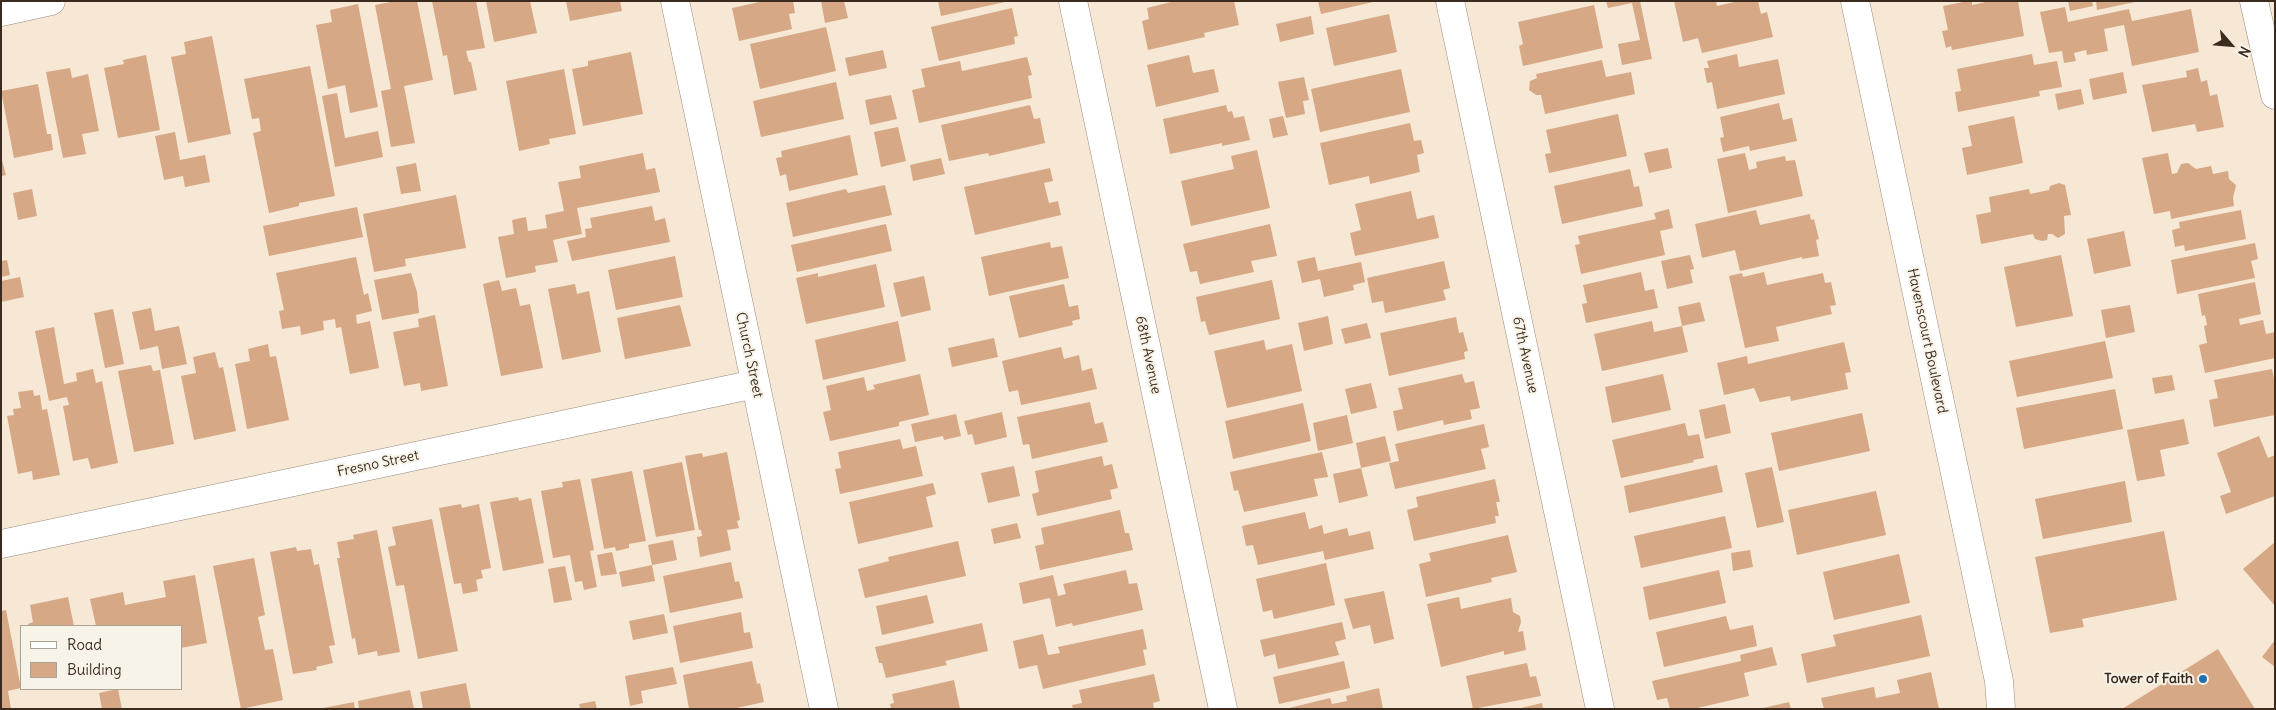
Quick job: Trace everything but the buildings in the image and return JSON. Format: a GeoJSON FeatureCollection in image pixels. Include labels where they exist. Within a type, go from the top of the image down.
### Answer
{"type":"FeatureCollection","features":[{"type":"Feature","properties":{"kind":"street"},"geometry":{"type":"LineString","coordinates":[[1,12],[51,1]]}},
{"type":"Feature","properties":{"kind":"street","name":"Church Street"},"geometry":{"type":"LineString","coordinates":[[675,1],[824,709]]}},
{"type":"Feature","properties":{"kind":"street","name":"68th Avenue"},"geometry":{"type":"LineString","coordinates":[[1073,1],[1224,709]]}},
{"type":"Feature","properties":{"kind":"street","name":"67th Avenue"},"geometry":{"type":"LineString","coordinates":[[1450,1],[1600,709]]}},
{"type":"Feature","properties":{"kind":"street","name":"Havenscourt Boulevard"},"geometry":{"type":"LineString","coordinates":[[1855,1],[1999,682],[2001,709]]}},
{"type":"Feature","properties":{"kind":"street"},"geometry":{"type":"LineString","coordinates":[[2254,1],[2275,95]]}},
{"type":"Feature","properties":{"kind":"street","name":"Fresno Street"},"geometry":{"type":"LineString","coordinates":[[1,544],[755,384]]}},
{"type":"Feature","properties":{"kind":"street","name":"Havenscourt Boulevard"},"geometry":{"type":"LineString","coordinates":[[1999,682],[2020,709]]}},
{"type":"Feature","properties":{"kind":"place","name":"Tower of Faith"},"geometry":{"type":"Point","coordinates":[2203,679]}}]}
